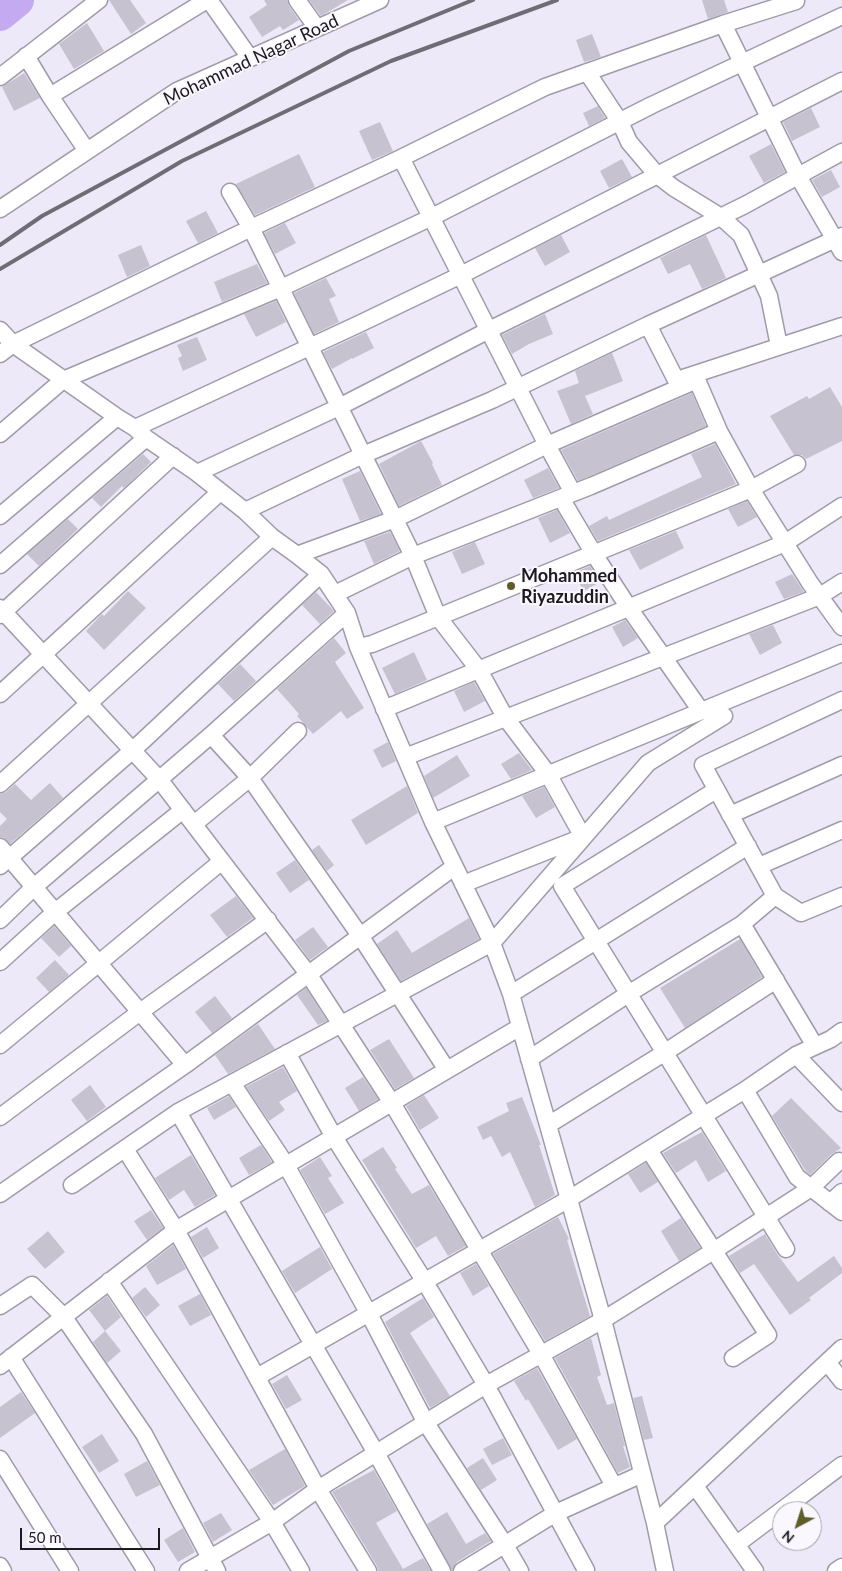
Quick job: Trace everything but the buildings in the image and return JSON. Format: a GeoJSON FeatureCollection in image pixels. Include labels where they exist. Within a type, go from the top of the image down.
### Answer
{"type":"FeatureCollection","features":[{"type":"Feature","properties":{"kind":"street"},"geometry":{"type":"LineString","coordinates":[[0,77],[99,0]]}},
{"type":"Feature","properties":{"kind":"street"},"geometry":{"type":"LineString","coordinates":[[50,96],[208,0],[250,58]]}},
{"type":"Feature","properties":{"kind":"street"},"geometry":{"type":"LineString","coordinates":[[297,0],[317,28]]}},
{"type":"Feature","properties":{"kind":"street","name":"Mohammad Nagar Road"},"geometry":{"type":"LineString","coordinates":[[0,209],[177,91],[380,0]]}},
{"type":"Feature","properties":{"kind":"street"},"geometry":{"type":"LineString","coordinates":[[6,349],[251,228],[401,158],[545,87],[723,24],[796,1]]}},
{"type":"Feature","properties":{"kind":"street"},"geometry":{"type":"LineString","coordinates":[[0,434],[63,380],[281,288],[432,217],[652,105],[842,16]]}},
{"type":"Feature","properties":{"kind":"street"},"geometry":{"type":"LineString","coordinates":[[244,510],[518,387],[758,274],[840,242],[798,176],[723,24]]}},
{"type":"Feature","properties":{"kind":"street"},"geometry":{"type":"LineString","coordinates":[[26,56],[87,151]]}},
{"type":"Feature","properties":{"kind":"street"},"geometry":{"type":"LineString","coordinates":[[587,72],[620,122],[629,142],[657,176],[721,217],[742,235],[769,296],[779,346]]}},
{"type":"Feature","properties":{"kind":"street"},"geometry":{"type":"LineString","coordinates":[[0,565],[140,433],[310,346],[461,275],[842,81]]}},
{"type":"Feature","properties":{"kind":"street"},"geometry":{"type":"LineString","coordinates":[[197,473],[340,407],[489,330],[721,217],[842,152]]}},
{"type":"Feature","properties":{"kind":"street"},"geometry":{"type":"LineString","coordinates":[[401,158],[547,445],[567,496],[594,554],[662,657],[701,711]]}},
{"type":"Feature","properties":{"kind":"street"},"geometry":{"type":"LineString","coordinates":[[230,192],[251,228],[396,519],[438,617],[479,670],[506,717],[548,774],[583,837]]}},
{"type":"Feature","properties":{"kind":"street"},"geometry":{"type":"LineString","coordinates":[[648,326],[676,380]]}},
{"type":"Feature","properties":{"kind":"street"},"geometry":{"type":"LineString","coordinates":[[676,380],[842,326]]}},
{"type":"Feature","properties":{"kind":"street"},"geometry":{"type":"LineString","coordinates":[[0,330],[6,349],[63,380],[174,456],[244,510],[272,537],[320,574],[347,612],[358,647],[404,756],[454,867],[492,943],[510,994],[603,1320],[655,1523],[665,1571]]}},
{"type":"Feature","properties":{"kind":"street"},"geometry":{"type":"LineString","coordinates":[[676,380],[697,380]]}},
{"type":"Feature","properties":{"kind":"street"},"geometry":{"type":"LineString","coordinates":[[697,380],[719,431],[751,488],[785,543],[842,627]]}},
{"type":"Feature","properties":{"kind":"street"},"geometry":{"type":"LineString","coordinates":[[297,555],[396,519],[547,445],[697,380]]}},
{"type":"Feature","properties":{"kind":"street"},"geometry":{"type":"LineString","coordinates":[[0,516],[117,417]]}},
{"type":"Feature","properties":{"kind":"street"},"geometry":{"type":"LineString","coordinates":[[335,594],[413,556],[567,496],[719,431]]}},
{"type":"Feature","properties":{"kind":"street"},"geometry":{"type":"LineString","coordinates":[[174,456],[1,612],[89,702],[159,779],[309,974],[392,1103],[480,1250],[541,1354],[614,1486]]}},
{"type":"Feature","properties":{"kind":"street"},"geometry":{"type":"LineString","coordinates":[[358,647],[372,644],[594,554],[751,488],[797,464]]}},
{"type":"Feature","properties":{"kind":"street"},"geometry":{"type":"LineString","coordinates":[[0,694],[220,492]]}},
{"type":"Feature","properties":{"kind":"street"},"geometry":{"type":"LineString","coordinates":[[384,709],[785,543],[842,506]]}},
{"type":"Feature","properties":{"kind":"street"},"geometry":{"type":"LineString","coordinates":[[0,784],[272,537]]}},
{"type":"Feature","properties":{"kind":"street"},"geometry":{"type":"LineString","coordinates":[[185,1065],[34,887],[3,857],[133,750],[320,574]]}},
{"type":"Feature","properties":{"kind":"street"},"geometry":{"type":"LineString","coordinates":[[404,756],[820,596],[842,582]]}},
{"type":"Feature","properties":{"kind":"street"},"geometry":{"type":"LineString","coordinates":[[0,920],[34,887],[211,735],[347,612]]}},
{"type":"Feature","properties":{"kind":"street"},"geometry":{"type":"LineString","coordinates":[[433,822],[842,652]]}},
{"type":"Feature","properties":{"kind":"street"},"geometry":{"type":"LineString","coordinates":[[842,700],[703,765],[775,896],[801,914],[842,896]]}},
{"type":"Feature","properties":{"kind":"street"},"geometry":{"type":"LineString","coordinates":[[72,1185],[178,1112],[492,943],[648,763],[724,716]]}},
{"type":"Feature","properties":{"kind":"street"},"geometry":{"type":"LineString","coordinates":[[194,824],[250,778],[298,731]]}},
{"type":"Feature","properties":{"kind":"street"},"geometry":{"type":"LineString","coordinates":[[211,735],[250,778],[362,937],[447,1070]]}},
{"type":"Feature","properties":{"kind":"street"},"geometry":{"type":"LineString","coordinates":[[730,815],[842,765]]}},
{"type":"Feature","properties":{"kind":"street"},"geometry":{"type":"LineString","coordinates":[[716,790],[562,886],[786,1250]]}},
{"type":"Feature","properties":{"kind":"street"},"geometry":{"type":"LineString","coordinates":[[0,962],[55,912],[183,810]]}},
{"type":"Feature","properties":{"kind":"street"},"geometry":{"type":"LineString","coordinates":[[759,866],[842,830]]}},
{"type":"Feature","properties":{"kind":"street"},"geometry":{"type":"LineString","coordinates":[[464,884],[583,837]]}},
{"type":"Feature","properties":{"kind":"street"},"geometry":{"type":"LineString","coordinates":[[510,994],[748,846]]}},
{"type":"Feature","properties":{"kind":"street"},"geometry":{"type":"LineString","coordinates":[[0,1045],[222,860]]}},
{"type":"Feature","properties":{"kind":"street"},"geometry":{"type":"LineString","coordinates":[[0,1194],[185,1065],[362,937],[454,867]]}},
{"type":"Feature","properties":{"kind":"street"},"geometry":{"type":"LineString","coordinates":[[529,1059],[628,994],[742,924],[775,896]]}},
{"type":"Feature","properties":{"kind":"street"},"geometry":{"type":"LineString","coordinates":[[0,1117],[140,1012],[268,920]]}},
{"type":"Feature","properties":{"kind":"street"},"geometry":{"type":"LineString","coordinates":[[742,924],[815,1046]]}},
{"type":"Feature","properties":{"kind":"street"},"geometry":{"type":"LineString","coordinates":[[548,1125],[776,980]]}},
{"type":"Feature","properties":{"kind":"street"},"geometry":{"type":"LineString","coordinates":[[146,1571],[6,1361],[176,1230],[520,1027]]}},
{"type":"Feature","properties":{"kind":"street"},"geometry":{"type":"LineString","coordinates":[[257,1378],[569,1199],[703,1114],[745,1090],[796,1055],[815,1046],[838,1040]]}},
{"type":"Feature","properties":{"kind":"street"},"geometry":{"type":"LineString","coordinates":[[287,1053],[334,1137],[425,1282],[486,1385],[586,1570]]}},
{"type":"Feature","properties":{"kind":"street"},"geometry":{"type":"LineString","coordinates":[[796,1055],[842,1103]]}},
{"type":"Feature","properties":{"kind":"street"},"geometry":{"type":"LineString","coordinates":[[232,1083],[286,1165],[426,1422],[520,1571]]}},
{"type":"Feature","properties":{"kind":"street"},"geometry":{"type":"LineString","coordinates":[[745,1090],[797,1177],[811,1188],[838,1203]]}},
{"type":"Feature","properties":{"kind":"street"},"geometry":{"type":"LineString","coordinates":[[178,1112],[314,1345],[442,1571]]}},
{"type":"Feature","properties":{"kind":"street"},"geometry":{"type":"LineString","coordinates":[[125,1148],[176,1230],[318,1489],[368,1571]]}},
{"type":"Feature","properties":{"kind":"street"},"geometry":{"type":"LineString","coordinates":[[649,1150],[768,1335],[733,1358]]}},
{"type":"Feature","properties":{"kind":"street"},"geometry":{"type":"LineString","coordinates":[[188,1571],[214,1565],[318,1489],[486,1385],[603,1320],[715,1250],[811,1188],[839,1161]]}},
{"type":"Feature","properties":{"kind":"street"},"geometry":{"type":"LineString","coordinates":[[109,1281],[272,1522],[301,1571]]}},
{"type":"Feature","properties":{"kind":"street"},"geometry":{"type":"LineString","coordinates":[[0,1306],[32,1285],[63,1316],[144,1434],[214,1565]]}},
{"type":"Feature","properties":{"kind":"street"},"geometry":{"type":"LineString","coordinates":[[655,1523],[842,1348]]}},
{"type":"Feature","properties":{"kind":"street"},"geometry":{"type":"LineString","coordinates":[[827,1362],[842,1381]]}},
{"type":"Feature","properties":{"kind":"street"},"geometry":{"type":"LineString","coordinates":[[0,1459],[70,1571]]}},
{"type":"Feature","properties":{"kind":"street"},"geometry":{"type":"LineString","coordinates":[[736,1544],[842,1465]]}},
{"type":"Feature","properties":{"kind":"street"},"geometry":{"type":"LineString","coordinates":[[462,1571],[556,1513],[642,1474]]}},
{"type":"Feature","properties":{"kind":"street"},"geometry":{"type":"LineString","coordinates":[[695,1486],[755,1571]]}},
{"type":"Feature","properties":{"kind":"street"},"geometry":{"type":"LineString","coordinates":[[0,1566],[3,1571]]}},
{"type":"Feature","properties":{"kind":"street"},"geometry":{"type":"LineString","coordinates":[[836,1571],[842,1567]]}},
{"type":"Feature","properties":{"kind":"waterway"},"geometry":{"type":"LineString","coordinates":[[0,14],[17,0]]}},
{"type":"Feature","properties":{"kind":"railway"},"geometry":{"type":"LineString","coordinates":[[0,245],[42,216],[349,51],[473,0]]}},
{"type":"Feature","properties":{"kind":"railway"},"geometry":{"type":"LineString","coordinates":[[0,269],[182,161],[391,61],[557,0]]}},
{"type":"Feature","properties":{"kind":"place","name":"Mohammed Riyazuddin"},"geometry":{"type":"Point","coordinates":[511,586]}}]}
